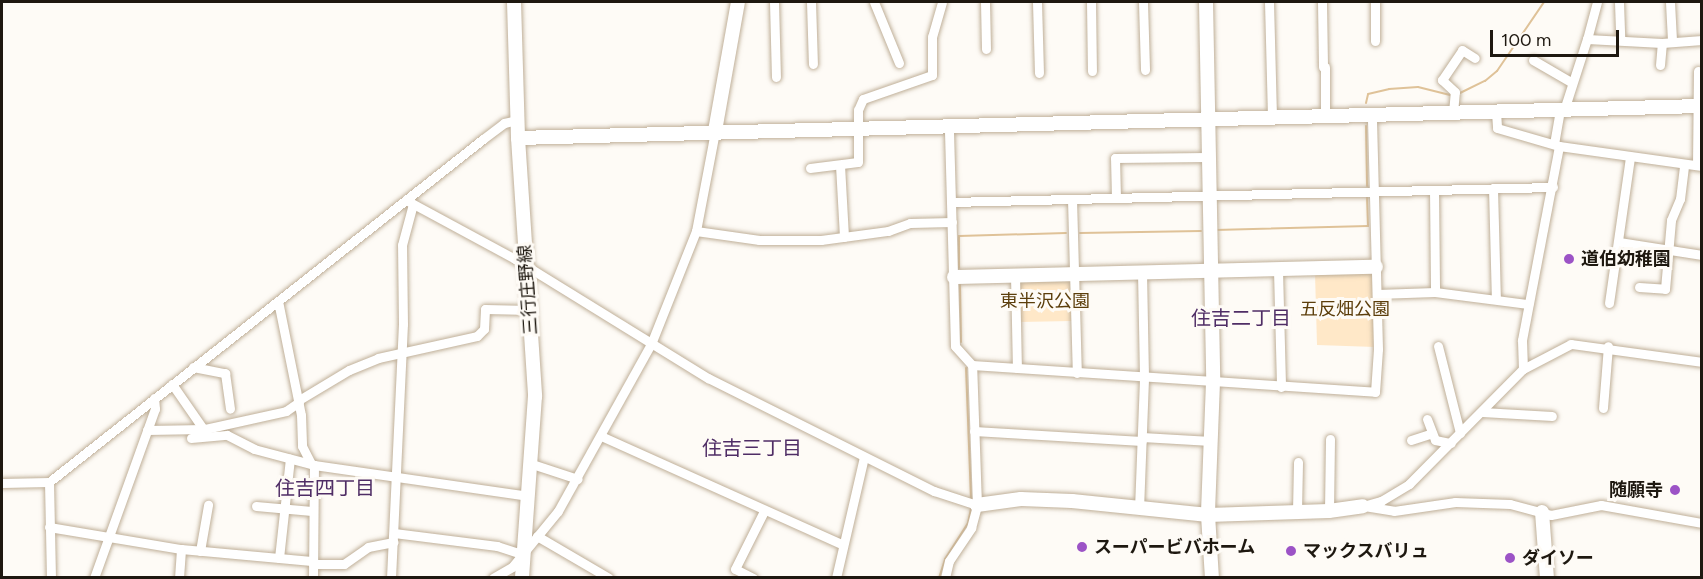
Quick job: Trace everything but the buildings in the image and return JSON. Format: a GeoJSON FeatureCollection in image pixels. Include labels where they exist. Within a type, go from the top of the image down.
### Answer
{"type":"FeatureCollection","features":[{"type":"Feature","properties":{"kind":"street","name":"三行庄野線"},"geometry":{"type":"LineString","coordinates":[[514,2],[517,120],[535,396],[532,464],[522,578]]}},
{"type":"Feature","properties":{"kind":"street"},"geometry":{"type":"LineString","coordinates":[[493,578],[512,567],[578,479],[651,344],[696,231],[738,2]]}},
{"type":"Feature","properties":{"kind":"street"},"geometry":{"type":"LineString","coordinates":[[774,2],[776,77]]}},
{"type":"Feature","properties":{"kind":"street"},"geometry":{"type":"LineString","coordinates":[[811,2],[813,64]]}},
{"type":"Feature","properties":{"kind":"street"},"geometry":{"type":"LineString","coordinates":[[874,2],[899,63]]}},
{"type":"Feature","properties":{"kind":"street"},"geometry":{"type":"LineString","coordinates":[[810,168],[858,162],[858,128],[863,99],[932,75],[932,37],[942,2]]}},
{"type":"Feature","properties":{"kind":"street"},"geometry":{"type":"LineString","coordinates":[[985,2],[986,49]]}},
{"type":"Feature","properties":{"kind":"street"},"geometry":{"type":"LineString","coordinates":[[1037,2],[1039,73]]}},
{"type":"Feature","properties":{"kind":"street"},"geometry":{"type":"LineString","coordinates":[[1091,2],[1092,71]]}},
{"type":"Feature","properties":{"kind":"street"},"geometry":{"type":"LineString","coordinates":[[1143,2],[1145,70]]}},
{"type":"Feature","properties":{"kind":"street"},"geometry":{"type":"LineString","coordinates":[[1206,2],[1207,157],[1213,382],[1208,515],[1212,578]]}},
{"type":"Feature","properties":{"kind":"street"},"geometry":{"type":"LineString","coordinates":[[1269,2],[1272,117]]}},
{"type":"Feature","properties":{"kind":"street"},"geometry":{"type":"LineString","coordinates":[[1322,2],[1325,116]]}},
{"type":"Feature","properties":{"kind":"street"},"geometry":{"type":"LineString","coordinates":[[1375,2],[1375,41]]}},
{"type":"Feature","properties":{"kind":"street"},"geometry":{"type":"LineString","coordinates":[[1522,369],[1522,340],[1553,187],[1562,110],[1598,2]]}},
{"type":"Feature","properties":{"kind":"street"},"geometry":{"type":"LineString","coordinates":[[1619,2],[1620,40]]}},
{"type":"Feature","properties":{"kind":"street"},"geometry":{"type":"LineString","coordinates":[[1660,65],[1667,42],[1670,2]]}},
{"type":"Feature","properties":{"kind":"street"},"geometry":{"type":"LineString","coordinates":[[1587,39],[1667,42],[1701,40]]}},
{"type":"Feature","properties":{"kind":"street"},"geometry":{"type":"LineString","coordinates":[[1453,113],[1455,92],[1442,80],[1462,50],[1475,58]]}},
{"type":"Feature","properties":{"kind":"street"},"geometry":{"type":"LineString","coordinates":[[1533,60],[1571,82]]}},
{"type":"Feature","properties":{"kind":"street"},"geometry":{"type":"LineString","coordinates":[[1496,112],[1497,128],[1557,145],[1630,158],[1699,165],[1698,71]]}},
{"type":"Feature","properties":{"kind":"street"},"geometry":{"type":"LineString","coordinates":[[518,138],[1699,106]]}},
{"type":"Feature","properties":{"kind":"street"},"geometry":{"type":"LineString","coordinates":[[972,365],[1376,392],[1377,294],[1372,116]]}},
{"type":"Feature","properties":{"kind":"street"},"geometry":{"type":"LineString","coordinates":[[2,483],[50,482],[193,367],[410,202],[504,123],[517,120]]}},
{"type":"Feature","properties":{"kind":"street"},"geometry":{"type":"LineString","coordinates":[[945,578],[949,561],[971,528],[977,505],[972,365],[955,346],[949,125]]}},
{"type":"Feature","properties":{"kind":"street"},"geometry":{"type":"LineString","coordinates":[[1116,198],[1115,158],[1207,157]]}},
{"type":"Feature","properties":{"kind":"street"},"geometry":{"type":"LineString","coordinates":[[1609,303],[1630,158]]}},
{"type":"Feature","properties":{"kind":"street"},"geometry":{"type":"LineString","coordinates":[[1639,287],[1665,289],[1668,250],[1684,164]]}},
{"type":"Feature","properties":{"kind":"street"},"geometry":{"type":"LineString","coordinates":[[840,165],[844,237]]}},
{"type":"Feature","properties":{"kind":"street"},"geometry":{"type":"LineString","coordinates":[[951,202],[1553,187]]}},
{"type":"Feature","properties":{"kind":"street"},"geometry":{"type":"LineString","coordinates":[[1493,188],[1496,300]]}},
{"type":"Feature","properties":{"kind":"street"},"geometry":{"type":"LineString","coordinates":[[1434,190],[1435,292]]}},
{"type":"Feature","properties":{"kind":"street"},"geometry":{"type":"LineString","coordinates":[[1072,199],[1077,373]]}},
{"type":"Feature","properties":{"kind":"street"},"geometry":{"type":"LineString","coordinates":[[410,202],[526,267],[651,344],[864,457],[934,491],[977,505],[1021,499],[1208,515],[1329,511],[1363,506],[1409,484],[1522,369],[1571,344],[1608,346],[1701,362]]}},
{"type":"Feature","properties":{"kind":"street"},"geometry":{"type":"LineString","coordinates":[[391,578],[402,353],[402,245],[410,202]]}},
{"type":"Feature","properties":{"kind":"street"},"geometry":{"type":"LineString","coordinates":[[696,231],[759,240],[844,237],[888,231],[910,223],[952,222]]}},
{"type":"Feature","properties":{"kind":"street"},"geometry":{"type":"LineString","coordinates":[[1619,242],[1701,255]]}},
{"type":"Feature","properties":{"kind":"street"},"geometry":{"type":"LineString","coordinates":[[954,277],[1376,267]]}},
{"type":"Feature","properties":{"kind":"street"},"geometry":{"type":"LineString","coordinates":[[1278,270],[1281,387]]}},
{"type":"Feature","properties":{"kind":"street"},"geometry":{"type":"LineString","coordinates":[[1139,509],[1144,376],[1142,272]]}},
{"type":"Feature","properties":{"kind":"street"},"geometry":{"type":"LineString","coordinates":[[1015,275],[1017,368]]}},
{"type":"Feature","properties":{"kind":"street"},"geometry":{"type":"LineString","coordinates":[[1377,294],[1435,292],[1528,304]]}},
{"type":"Feature","properties":{"kind":"street"},"geometry":{"type":"LineString","coordinates":[[278,301],[299,401],[302,446],[313,464],[313,578]]}},
{"type":"Feature","properties":{"kind":"street"},"geometry":{"type":"LineString","coordinates":[[191,438],[286,411],[356,367],[402,353],[477,336],[484,329],[485,309],[530,310]]}},
{"type":"Feature","properties":{"kind":"street"},"geometry":{"type":"LineString","coordinates":[[1438,346],[1460,433]]}},
{"type":"Feature","properties":{"kind":"street"},"geometry":{"type":"LineString","coordinates":[[1603,408],[1608,346]]}},
{"type":"Feature","properties":{"kind":"street"},"geometry":{"type":"LineString","coordinates":[[193,367],[225,373],[231,409]]}},
{"type":"Feature","properties":{"kind":"street"},"geometry":{"type":"LineString","coordinates":[[172,384],[206,432]]}},
{"type":"Feature","properties":{"kind":"street"},"geometry":{"type":"LineString","coordinates":[[94,578],[155,409],[154,398]]}},
{"type":"Feature","properties":{"kind":"street"},"geometry":{"type":"LineString","coordinates":[[1482,412],[1552,416]]}},
{"type":"Feature","properties":{"kind":"street"},"geometry":{"type":"LineString","coordinates":[[1427,419],[1435,440],[1451,443]]}},
{"type":"Feature","properties":{"kind":"street"},"geometry":{"type":"LineString","coordinates":[[147,430],[227,435],[254,449],[313,464],[529,496]]}},
{"type":"Feature","properties":{"kind":"street"},"geometry":{"type":"LineString","coordinates":[[974,431],[1211,441]]}},
{"type":"Feature","properties":{"kind":"street"},"geometry":{"type":"LineString","coordinates":[[1411,440],[1432,432]]}},
{"type":"Feature","properties":{"kind":"street"},"geometry":{"type":"LineString","coordinates":[[601,436],[843,545]]}},
{"type":"Feature","properties":{"kind":"street"},"geometry":{"type":"LineString","coordinates":[[1329,511],[1330,439]]}},
{"type":"Feature","properties":{"kind":"street"},"geometry":{"type":"LineString","coordinates":[[836,578],[864,457]]}},
{"type":"Feature","properties":{"kind":"street"},"geometry":{"type":"LineString","coordinates":[[279,558],[290,459]]}},
{"type":"Feature","properties":{"kind":"street"},"geometry":{"type":"LineString","coordinates":[[1297,511],[1298,462]]}},
{"type":"Feature","properties":{"kind":"street"},"geometry":{"type":"LineString","coordinates":[[532,464],[578,479]]}},
{"type":"Feature","properties":{"kind":"street"},"geometry":{"type":"LineString","coordinates":[[50,482],[51,578]]}},
{"type":"Feature","properties":{"kind":"street"},"geometry":{"type":"LineString","coordinates":[[1363,506],[1394,511],[1455,502],[1488,503],[1551,515],[1601,505],[1701,523]]}},
{"type":"Feature","properties":{"kind":"street"},"geometry":{"type":"LineString","coordinates":[[200,551],[208,505]]}},
{"type":"Feature","properties":{"kind":"street"},"geometry":{"type":"LineString","coordinates":[[256,506],[312,511]]}},
{"type":"Feature","properties":{"kind":"street"},"geometry":{"type":"LineString","coordinates":[[753,578],[735,568],[764,511]]}},
{"type":"Feature","properties":{"kind":"street"},"geometry":{"type":"LineString","coordinates":[[1542,512],[1547,578]]}},
{"type":"Feature","properties":{"kind":"street"},"geometry":{"type":"LineString","coordinates":[[49,527],[181,549],[344,564],[369,547],[394,537],[497,546],[523,551]]}},
{"type":"Feature","properties":{"kind":"street"},"geometry":{"type":"LineString","coordinates":[[537,536],[609,578]]}},
{"type":"Feature","properties":{"kind":"street"},"geometry":{"type":"LineString","coordinates":[[179,578],[181,549]]}},
{"type":"Feature","properties":{"kind":"green space","name":"五反畑公園"},"geometry":{"type":"Polygon","coordinates":[[[1315,273],[1373,273],[1375,347],[1317,345],[1315,273]]]}},
{"type":"Feature","properties":{"kind":"green space","name":"東半沢公園"},"geometry":{"type":"Polygon","coordinates":[[[1067,279],[1071,282],[1072,321],[1019,322],[1018,282],[1067,279]]]}},
{"type":"Feature","properties":{"kind":"waterway"},"geometry":{"type":"LineString","coordinates":[[1460,93],[1485,81],[1497,71],[1544,2]]}},
{"type":"Feature","properties":{"kind":"waterway"},"geometry":{"type":"LineString","coordinates":[[1366,103],[1368,94],[1389,89],[1418,87],[1450,95]]}},
{"type":"Feature","properties":{"kind":"waterway"},"geometry":{"type":"LineString","coordinates":[[1366,126],[1367,186]]}},
{"type":"Feature","properties":{"kind":"waterway"},"geometry":{"type":"LineString","coordinates":[[1215,230],[1368,226],[1367,196]]}},
{"type":"Feature","properties":{"kind":"waterway"},"geometry":{"type":"LineString","coordinates":[[1080,233],[1201,231]]}},
{"type":"Feature","properties":{"kind":"waterway"},"geometry":{"type":"LineString","coordinates":[[959,268],[959,236],[1066,233]]}},
{"type":"Feature","properties":{"kind":"waterway"},"geometry":{"type":"LineString","coordinates":[[960,285],[961,342]]}},
{"type":"Feature","properties":{"kind":"waterway"},"geometry":{"type":"LineString","coordinates":[[966,368],[971,499]]}},
{"type":"Feature","properties":{"kind":"waterway"},"geometry":{"type":"LineString","coordinates":[[939,578],[945,559],[968,523],[971,509]]}},
{"type":"Feature","properties":{"kind":"place","name":"道伯幼稚園"},"geometry":{"type":"Point","coordinates":[1569,259]}},
{"type":"Feature","properties":{"kind":"place","name":"随願寺"},"geometry":{"type":"Point","coordinates":[1675,490]}},
{"type":"Feature","properties":{"kind":"place","name":"スーパービバホーム"},"geometry":{"type":"Point","coordinates":[1082,547]}},
{"type":"Feature","properties":{"kind":"place","name":"マックスバリュ"},"geometry":{"type":"Point","coordinates":[1291,551]}},
{"type":"Feature","properties":{"kind":"place","name":"ダイソー"},"geometry":{"type":"Point","coordinates":[1510,558]}},
{"type":"Feature","properties":{"kind":"district","name":"住吉二丁目"},"geometry":{"type":"Point","coordinates":[1241,318]}},
{"type":"Feature","properties":{"kind":"district","name":"住吉三丁目"},"geometry":{"type":"Point","coordinates":[752,448]}},
{"type":"Feature","properties":{"kind":"district","name":"住吉四丁目"},"geometry":{"type":"Point","coordinates":[325,488]}}]}
